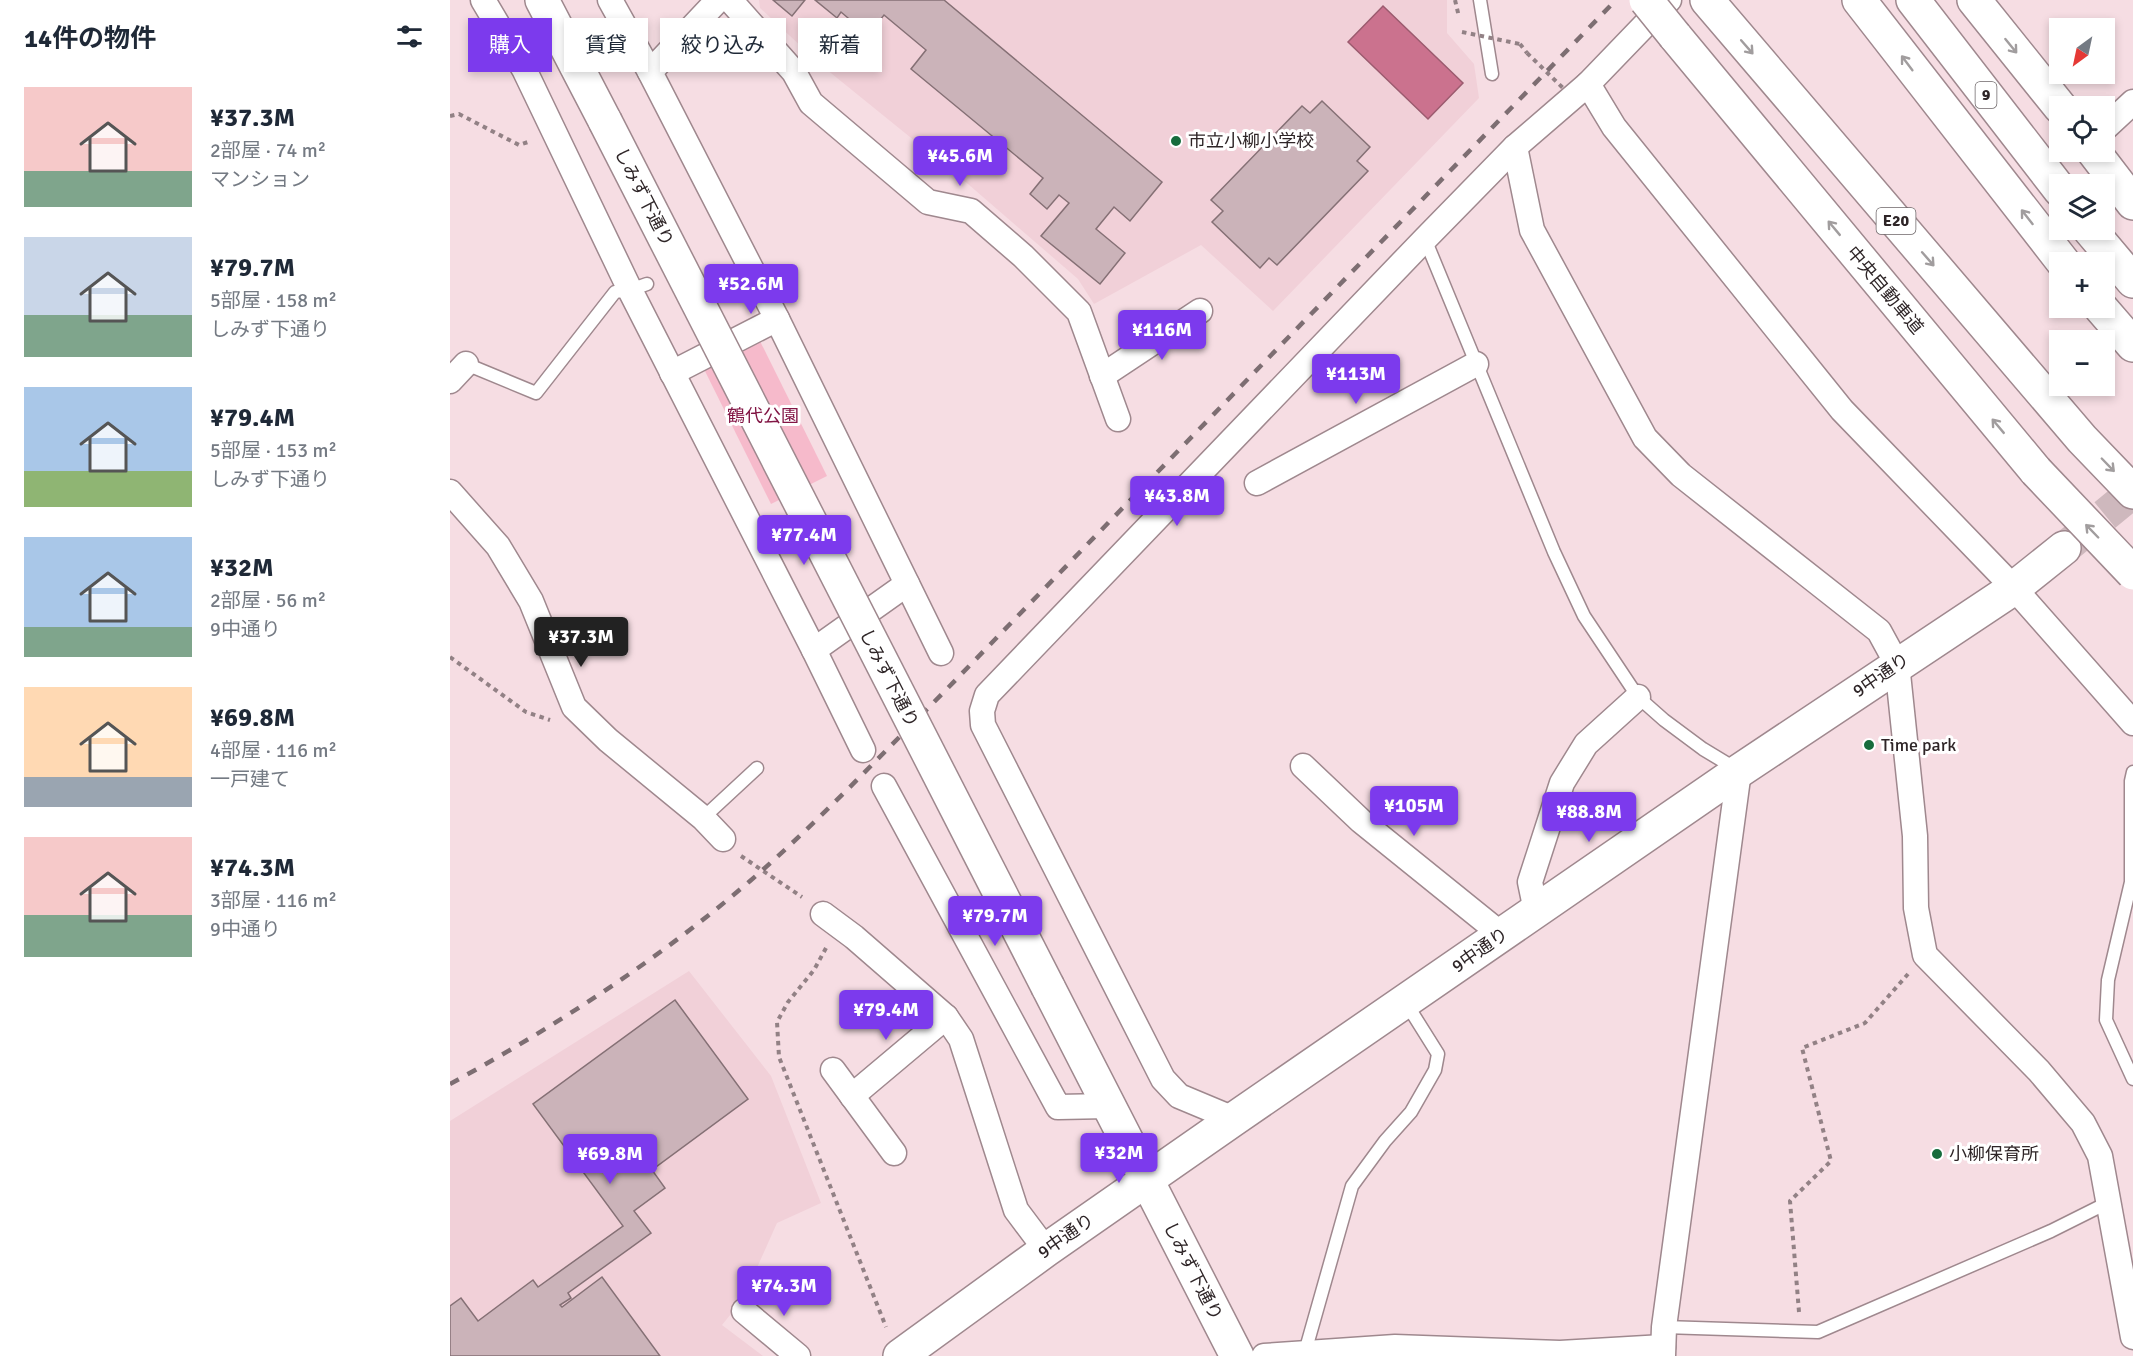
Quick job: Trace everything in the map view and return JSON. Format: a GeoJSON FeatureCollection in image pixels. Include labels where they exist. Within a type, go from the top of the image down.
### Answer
{"type":"FeatureCollection","features":[{"type":"Feature","properties":{"kind":"main road","name":"しみず下通り"},"geometry":{"type":"LineString","coordinates":[[542,0],[1237,1356]]}},
{"type":"Feature","properties":{"kind":"main road","name":"中央自動車道"},"geometry":{"type":"LineString","coordinates":[[1646,0],[2036,471],[2133,573]]}},
{"type":"Feature","properties":{"kind":"main road"},"geometry":{"type":"LineString","coordinates":[[1859,0],[2055,252]]}},
{"type":"Feature","properties":{"kind":"main road","name":"9"},"geometry":{"type":"LineString","coordinates":[[1913,0],[2049,176]]}},
{"type":"Feature","properties":{"kind":"main road"},"geometry":{"type":"LineString","coordinates":[[1974,0],[2051,96]]}},
{"type":"Feature","properties":{"kind":"main road","name":"E20"},"geometry":{"type":"LineString","coordinates":[[1708,1],[2082,439],[2133,492]]}},
{"type":"Feature","properties":{"kind":"main road"},"geometry":{"type":"LineString","coordinates":[[2102,162],[2133,203]]}},
{"type":"Feature","properties":{"kind":"main road"},"geometry":{"type":"LineString","coordinates":[[2098,240],[2133,281]]}},
{"type":"Feature","properties":{"kind":"main road"},"geometry":{"type":"LineString","coordinates":[[2110,318],[2133,345]]}},
{"type":"Feature","properties":{"kind":"main road","name":"9中通り"},"geometry":{"type":"LineString","coordinates":[[894,1345],[1046,1250],[1739,771],[2014,588],[2064,548]]}},
{"type":"Feature","properties":{"kind":"street"},"geometry":{"type":"LineString","coordinates":[[483,0],[524,69],[554,134],[639,287],[672,373],[814,650],[862,750]]}},
{"type":"Feature","properties":{"kind":"street"},"geometry":{"type":"LineString","coordinates":[[610,0],[650,72],[777,320],[941,653]]}},
{"type":"Feature","properties":{"kind":"street"},"geometry":{"type":"LineString","coordinates":[[650,72],[718,0]]}},
{"type":"Feature","properties":{"kind":"street"},"geometry":{"type":"LineString","coordinates":[[730,0],[794,72],[811,103],[928,202],[971,211],[1023,256],[1079,312],[1118,419]]}},
{"type":"Feature","properties":{"kind":"street"},"geometry":{"type":"LineString","coordinates":[[1234,1119],[1179,1096],[1163,1079],[983,725],[982,711],[987,695],[1515,147],[1588,84],[1670,0]]}},
{"type":"Feature","properties":{"kind":"street"},"geometry":{"type":"LineString","coordinates":[[1588,84],[1614,126],[1842,410],[2014,588],[2133,723]]}},
{"type":"Feature","properties":{"kind":"street"},"geometry":{"type":"LineString","coordinates":[[2115,119],[2133,102]]}},
{"type":"Feature","properties":{"kind":"street"},"geometry":{"type":"LineString","coordinates":[[1515,147],[1532,230],[1645,438],[1681,475],[1879,631],[1897,664],[1915,836],[1917,908],[1924,955],[2039,1071],[2083,1123],[2100,1156],[2107,1203],[2126,1265],[2133,1337]]}},
{"type":"Feature","properties":{"kind":"street"},"geometry":{"type":"LineString","coordinates":[[1102,376],[1200,311]]}},
{"type":"Feature","properties":{"kind":"street"},"geometry":{"type":"LineString","coordinates":[[672,373],[777,320]]}},
{"type":"Feature","properties":{"kind":"street"},"geometry":{"type":"LineString","coordinates":[[1257,483],[1476,364]]}},
{"type":"Feature","properties":{"kind":"street"},"geometry":{"type":"LineString","coordinates":[[450,492],[498,546],[531,601],[574,707],[608,740],[703,818],[723,839]]}},
{"type":"Feature","properties":{"kind":"street"},"geometry":{"type":"LineString","coordinates":[[814,650],[907,584]]}},
{"type":"Feature","properties":{"kind":"street"},"geometry":{"type":"LineString","coordinates":[[1536,911],[1530,882],[1562,783],[1586,744],[1638,697]]}},
{"type":"Feature","properties":{"kind":"street"},"geometry":{"type":"LineString","coordinates":[[1304,766],[1361,821],[1501,934]]}},
{"type":"Feature","properties":{"kind":"street"},"geometry":{"type":"LineString","coordinates":[[1264,1356],[1395,1347],[1560,1353],[1663,1343],[1739,771]]}},
{"type":"Feature","properties":{"kind":"street"},"geometry":{"type":"LineString","coordinates":[[884,786],[1058,1107],[1108,1106]]}},
{"type":"Feature","properties":{"kind":"street"},"geometry":{"type":"LineString","coordinates":[[824,914],[946,1017],[961,1038],[1016,1210],[1046,1250]]}},
{"type":"Feature","properties":{"kind":"street"},"geometry":{"type":"LineString","coordinates":[[852,1096],[946,1017]]}},
{"type":"Feature","properties":{"kind":"street"},"geometry":{"type":"LineString","coordinates":[[832,1070],[894,1154]]}},
{"type":"Feature","properties":{"kind":"street"},"geometry":{"type":"LineString","coordinates":[[744,1311],[798,1356]]}},
{"type":"Feature","properties":{"kind":"lane"},"geometry":{"type":"LineString","coordinates":[[1480,0],[1492,74]]}},
{"type":"Feature","properties":{"kind":"lane"},"geometry":{"type":"LineString","coordinates":[[1425,239],[1554,552],[1584,616],[1638,697],[1664,720],[1739,771]]}},
{"type":"Feature","properties":{"kind":"lane"},"geometry":{"type":"LineString","coordinates":[[458,372],[536,393],[615,292],[639,287]]}},
{"type":"Feature","properties":{"kind":"lane"},"geometry":{"type":"LineString","coordinates":[[703,818],[757,768]]}},
{"type":"Feature","properties":{"kind":"lane"},"geometry":{"type":"LineString","coordinates":[[2133,772],[2131,781],[2131,882],[2108,980],[2106,1020],[2133,1079]]}},
{"type":"Feature","properties":{"kind":"lane"},"geometry":{"type":"LineString","coordinates":[[1305,1352],[1352,1186],[1385,1141],[1411,1112],[1435,1070],[1437,1054],[1406,1002]]}},
{"type":"Feature","properties":{"kind":"lane"},"geometry":{"type":"LineString","coordinates":[[1663,1343],[1818,1332],[2050,1231],[2107,1203]]}},
{"type":"Feature","properties":{"kind":"path"},"geometry":{"type":"LineString","coordinates":[[1462,32],[1520,44],[1564,89]]}},
{"type":"Feature","properties":{"kind":"path"},"geometry":{"type":"LineString","coordinates":[[450,116],[459,114],[519,145],[554,134]]}},
{"type":"Feature","properties":{"kind":"path"},"geometry":{"type":"LineString","coordinates":[[450,657],[526,712],[557,723]]}},
{"type":"Feature","properties":{"kind":"path"},"geometry":{"type":"LineString","coordinates":[[744,858],[784,883],[824,914],[828,944],[814,970],[788,1002],[777,1022],[778,1057],[894,1345]]}},
{"type":"Feature","properties":{"kind":"path"},"geometry":{"type":"LineString","coordinates":[[1801,1333],[1790,1201],[1831,1161],[1802,1047],[1865,1023],[1924,955]]}},
{"type":"Feature","properties":{"kind":"shaded area","name":"市立小柳小学校"},"geometry":{"type":"Polygon","coordinates":[[[759,0],[1447,0],[1447,33],[1474,64],[1479,98],[1273,311],[1201,245],[1094,304],[1078,279],[968,184],[830,72],[882,72],[882,18],[798,18],[798,44],[786,32],[786,18],[771,18],[760,8],[759,0]]]}},
{"type":"Feature","properties":{"kind":"shaded area"},"geometry":{"type":"Polygon","coordinates":[[[1383,6],[1463,83],[1428,119],[1348,42],[1383,6]]]}},
{"type":"Feature","properties":{"kind":"shaded area"},"geometry":{"type":"Polygon","coordinates":[[[689,971],[771,1076],[821,1203],[777,1223],[743,1299],[722,1325],[763,1356],[450,1356],[450,1121],[689,971]]]}},
{"type":"Feature","properties":{"kind":"green space","name":"鶴代公園"},"geometry":{"type":"Polygon","coordinates":[[[754,329],[827,476],[771,504],[698,357],[754,329]]]}},
{"type":"Feature","properties":{"kind":"building"},"geometry":{"type":"Polygon","coordinates":[[[773,0],[805,0],[792,16],[773,0]]]}},
{"type":"Feature","properties":{"kind":"building"},"geometry":{"type":"Polygon","coordinates":[[[815,0],[944,0],[1162,182],[1130,221],[1114,207],[1096,229],[1125,253],[1100,284],[1041,236],[1069,203],[1059,195],[1047,209],[1030,194],[1043,178],[911,69],[926,50],[884,15],[882,18],[848,18],[841,12],[837,18],[815,0]]]}},
{"type":"Feature","properties":{"kind":"building"},"geometry":{"type":"Polygon","coordinates":[[[1322,101],[1370,147],[1357,161],[1368,171],[1277,265],[1269,258],[1260,268],[1212,222],[1223,211],[1211,200],[1302,106],[1310,113],[1322,101]]]}},
{"type":"Feature","properties":{"kind":"building"},"geometry":{"type":"Polygon","coordinates":[[[675,1000],[748,1099],[652,1170],[665,1188],[634,1211],[651,1233],[568,1293],[571,1298],[560,1305],[562,1307],[602,1277],[660,1356],[450,1356],[450,1306],[461,1298],[478,1321],[533,1280],[538,1287],[623,1226],[533,1104],[675,1000]]]}},
{"type":"Feature","properties":{"kind":"tunnel"},"geometry":{"type":"LineString","coordinates":[[2067,546],[2133,492]]}},
{"type":"Feature","properties":{"kind":"railway"},"geometry":{"type":"LineString","coordinates":[[450,1084],[529,1039],[643,965],[715,910],[799,836],[942,694],[1616,0]]}},
{"type":"Feature","properties":{"kind":"place","name":"市立小柳小学校"},"geometry":{"type":"Point","coordinates":[1176,141]}},
{"type":"Feature","properties":{"kind":"place","name":"Time park"},"geometry":{"type":"Point","coordinates":[1869,745]}},
{"type":"Feature","properties":{"kind":"place","name":"小柳保育所"},"geometry":{"type":"Point","coordinates":[1937,1154]}}]}
